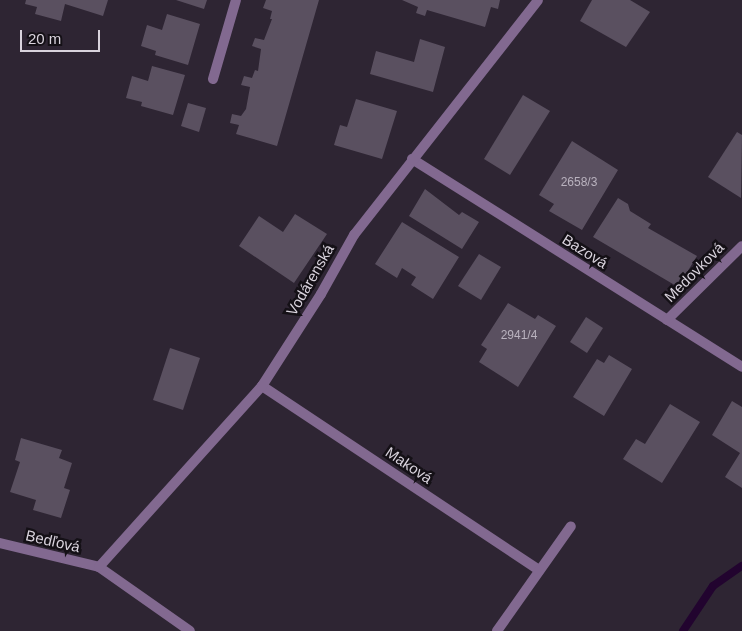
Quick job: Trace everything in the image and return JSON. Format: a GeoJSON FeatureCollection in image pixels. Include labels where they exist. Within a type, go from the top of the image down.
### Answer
{"type":"FeatureCollection","features":[{"type":"Feature","properties":{"kind":"street"},"geometry":{"type":"LineString","coordinates":[[213,79],[236,0]]}},
{"type":"Feature","properties":{"kind":"street","name":"Vodárenská"},"geometry":{"type":"LineString","coordinates":[[99,567],[262,386],[321,294],[354,234],[538,0]]}},
{"type":"Feature","properties":{"kind":"street","name":"Bazová"},"geometry":{"type":"LineString","coordinates":[[412,159],[742,367]]}},
{"type":"Feature","properties":{"kind":"street","name":"Medovková"},"geometry":{"type":"LineString","coordinates":[[667,320],[742,246]]}},
{"type":"Feature","properties":{"kind":"street","name":"Maková"},"geometry":{"type":"LineString","coordinates":[[262,386],[540,570]]}},
{"type":"Feature","properties":{"kind":"street"},"geometry":{"type":"LineString","coordinates":[[497,631],[571,526]]}},
{"type":"Feature","properties":{"kind":"street","name":"Bedľová"},"geometry":{"type":"LineString","coordinates":[[0,544],[99,567]]}},
{"type":"Feature","properties":{"kind":"street"},"geometry":{"type":"LineString","coordinates":[[99,567],[190,631]]}},
{"type":"Feature","properties":{"kind":"building"},"geometry":{"type":"Polygon","coordinates":[[[26,0],[108,0],[103,16],[65,4],[61,21],[35,14],[37,7],[25,4],[26,0]]]}},
{"type":"Feature","properties":{"kind":"building"},"geometry":{"type":"Polygon","coordinates":[[[176,0],[207,0],[204,9],[176,0]]]}},
{"type":"Feature","properties":{"kind":"building"},"geometry":{"type":"Polygon","coordinates":[[[266,0],[319,0],[277,146],[236,134],[239,125],[230,123],[232,114],[241,116],[246,109],[250,87],[241,85],[244,76],[252,78],[255,70],[258,71],[261,49],[252,46],[255,38],[264,40],[272,19],[270,19],[272,11],[263,8],[266,0]]]}},
{"type":"Feature","properties":{"kind":"building"},"geometry":{"type":"Polygon","coordinates":[[[402,0],[500,0],[498,9],[491,7],[485,27],[427,10],[425,16],[416,13],[418,7],[402,0]]]}},
{"type":"Feature","properties":{"kind":"building"},"geometry":{"type":"Polygon","coordinates":[[[592,0],[630,0],[650,12],[626,47],[580,21],[592,0]]]}},
{"type":"Feature","properties":{"kind":"building"},"geometry":{"type":"Polygon","coordinates":[[[167,14],[200,24],[188,65],[155,55],[156,51],[141,46],[147,25],[162,30],[167,14]]]}},
{"type":"Feature","properties":{"kind":"building"},"geometry":{"type":"Polygon","coordinates":[[[420,39],[445,47],[433,92],[370,74],[376,51],[414,62],[420,39]]]}},
{"type":"Feature","properties":{"kind":"building"},"geometry":{"type":"Polygon","coordinates":[[[152,66],[185,75],[173,115],[141,106],[142,102],[126,98],[132,76],[148,81],[152,66]]]}},
{"type":"Feature","properties":{"kind":"building"},"geometry":{"type":"Polygon","coordinates":[[[523,95],[550,111],[510,175],[484,159],[523,95]]]}},
{"type":"Feature","properties":{"kind":"building"},"geometry":{"type":"Polygon","coordinates":[[[356,99],[397,111],[382,159],[334,145],[340,125],[347,127],[356,99]]]}},
{"type":"Feature","properties":{"kind":"building"},"geometry":{"type":"Polygon","coordinates":[[[188,103],[206,108],[199,132],[181,126],[188,103]]]}},
{"type":"Feature","properties":{"kind":"building"},"geometry":{"type":"Polygon","coordinates":[[[737,132],[742,135],[741,198],[708,177],[737,132]]]}},
{"type":"Feature","properties":{"kind":"building"},"geometry":{"type":"Polygon","coordinates":[[[572,141],[618,170],[582,230],[549,211],[554,204],[539,195],[572,141]]]}},
{"type":"Feature","properties":{"kind":"building"},"geometry":{"type":"Polygon","coordinates":[[[425,189],[459,215],[462,212],[479,222],[462,249],[409,216],[425,189]]]}},
{"type":"Feature","properties":{"kind":"building"},"geometry":{"type":"Polygon","coordinates":[[[618,198],[628,204],[630,211],[651,224],[648,228],[697,256],[678,287],[593,237],[618,198]]]}},
{"type":"Feature","properties":{"kind":"building"},"geometry":{"type":"Polygon","coordinates":[[[295,214],[327,234],[294,283],[239,246],[259,216],[283,232],[295,214]]]}},
{"type":"Feature","properties":{"kind":"building"},"geometry":{"type":"Polygon","coordinates":[[[402,222],[459,257],[433,299],[411,285],[416,277],[402,268],[397,278],[375,264],[402,222]]]}},
{"type":"Feature","properties":{"kind":"building"},"geometry":{"type":"Polygon","coordinates":[[[479,254],[501,267],[481,300],[458,286],[479,254]]]}},
{"type":"Feature","properties":{"kind":"building"},"geometry":{"type":"Polygon","coordinates":[[[508,303],[535,319],[538,315],[556,326],[518,387],[479,362],[487,349],[481,345],[508,303]]]}},
{"type":"Feature","properties":{"kind":"building"},"geometry":{"type":"Polygon","coordinates":[[[586,317],[603,328],[587,353],[570,342],[586,317]]]}},
{"type":"Feature","properties":{"kind":"building"},"geometry":{"type":"Polygon","coordinates":[[[170,348],[200,358],[183,410],[153,400],[170,348]]]}},
{"type":"Feature","properties":{"kind":"building"},"geometry":{"type":"Polygon","coordinates":[[[609,355],[632,369],[604,416],[573,397],[597,359],[604,363],[609,355]]]}},
{"type":"Feature","properties":{"kind":"building"},"geometry":{"type":"Polygon","coordinates":[[[732,401],[742,407],[742,488],[725,477],[740,453],[712,435],[732,401]]]}},
{"type":"Feature","properties":{"kind":"building"},"geometry":{"type":"Polygon","coordinates":[[[670,404],[700,422],[662,483],[623,459],[636,439],[645,444],[670,404]]]}},
{"type":"Feature","properties":{"kind":"building"},"geometry":{"type":"Polygon","coordinates":[[[21,438],[62,450],[59,458],[72,463],[64,488],[70,490],[61,518],[33,510],[36,500],[10,492],[20,462],[15,460],[21,438]]]}},
{"type":"Feature","properties":{"kind":"waterway"},"geometry":{"type":"LineString","coordinates":[[683,631],[713,586],[742,566]]}}]}
